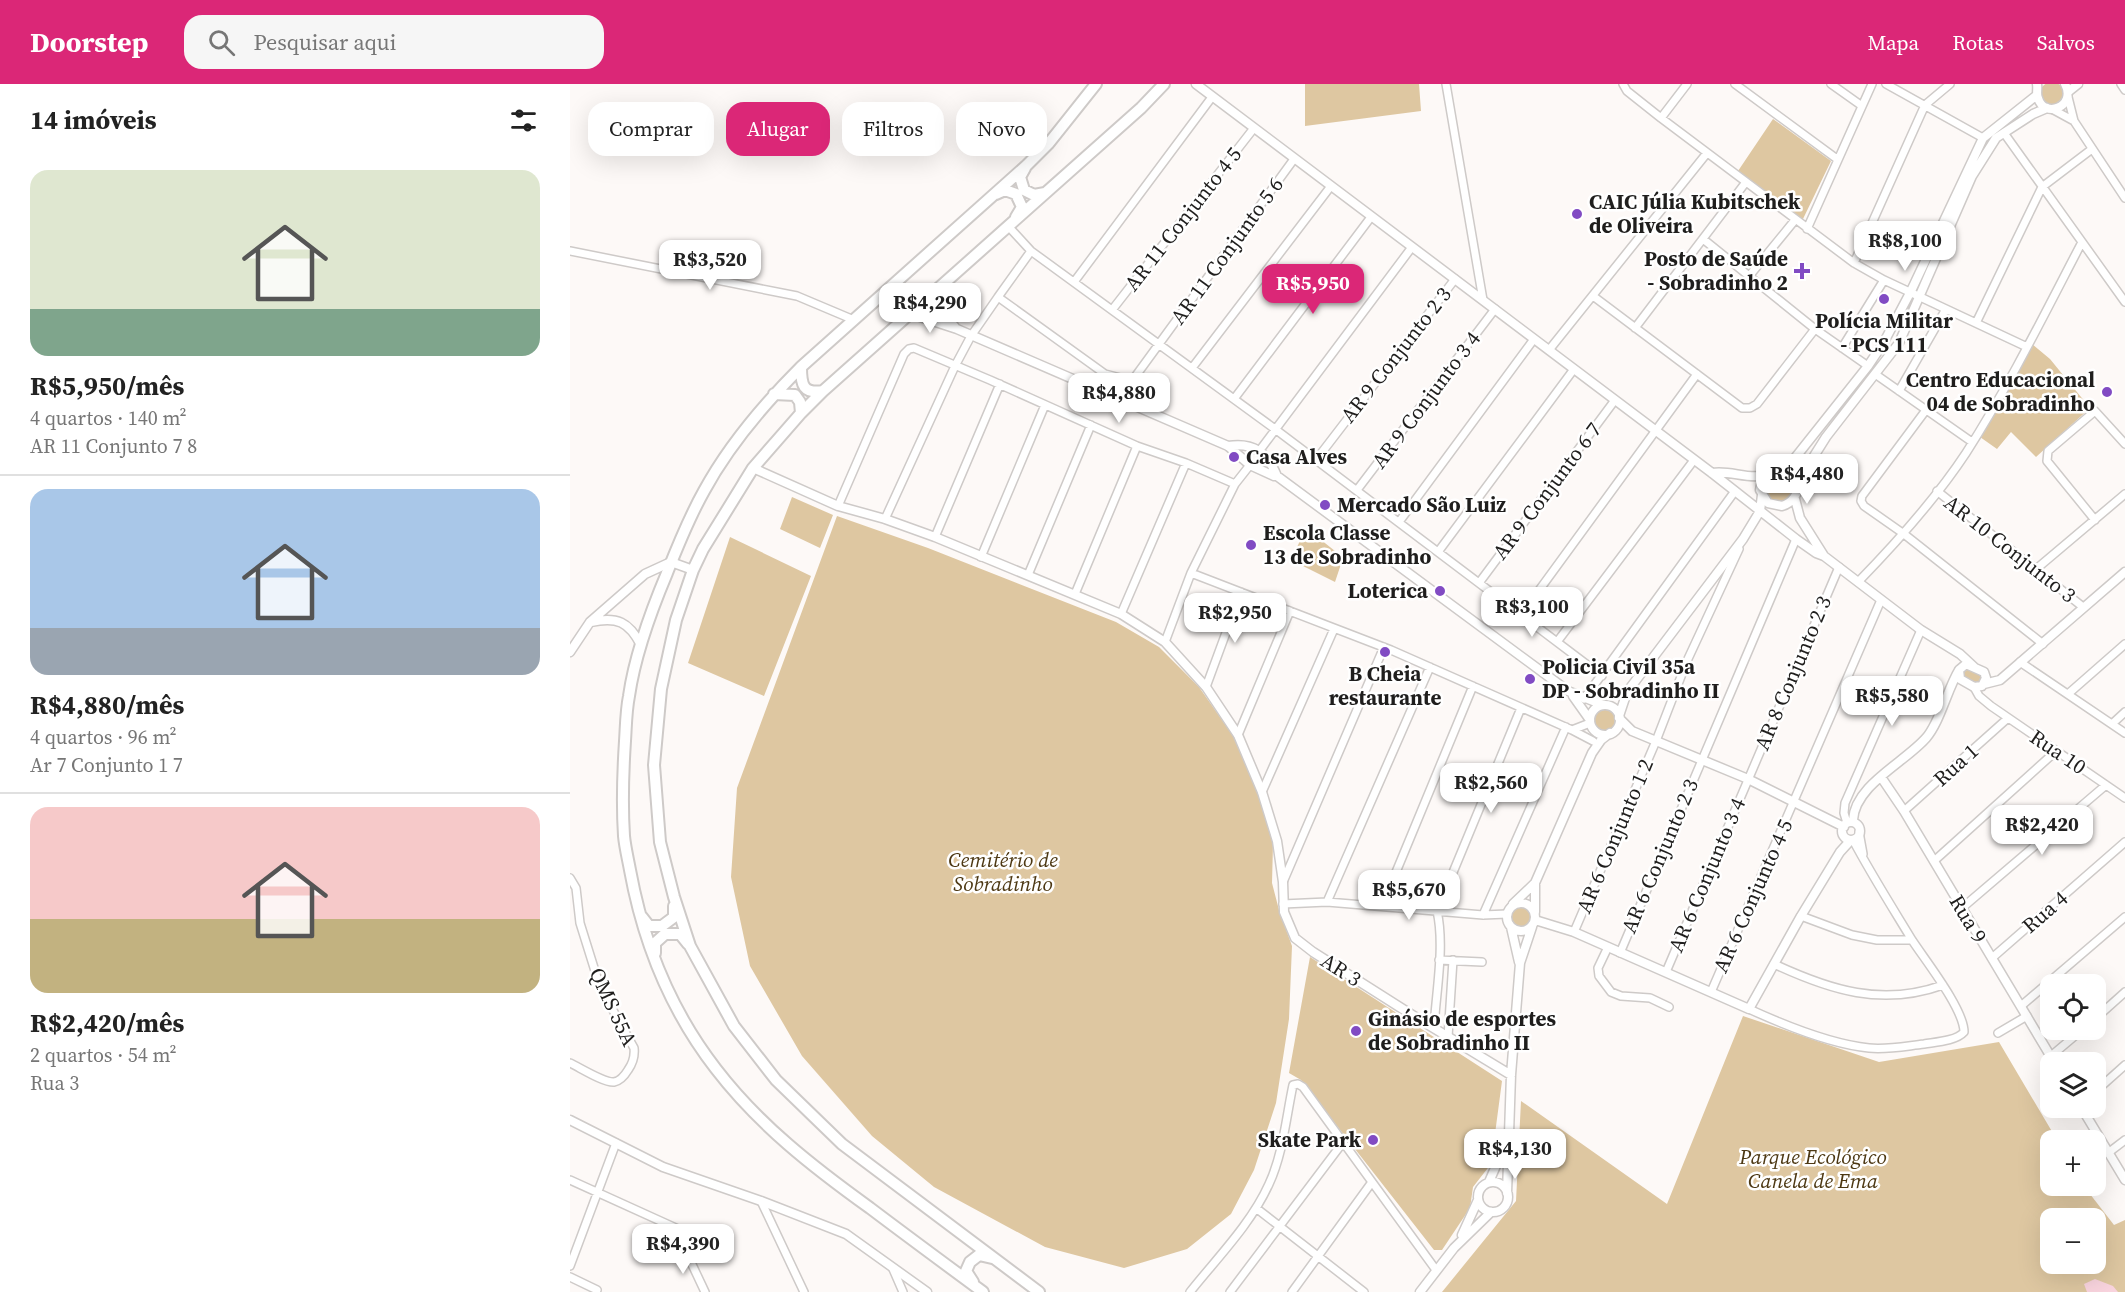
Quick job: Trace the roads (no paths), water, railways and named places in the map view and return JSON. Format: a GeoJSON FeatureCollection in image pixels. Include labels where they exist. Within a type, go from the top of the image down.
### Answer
{"type":"FeatureCollection","features":[{"type":"Feature","properties":{"kind":"main road"},"geometry":{"type":"LineString","coordinates":[[979,1289],[816,1169],[782,1141],[751,1111],[716,1069],[692,1035],[656,963],[639,912],[624,839],[623,796],[628,695],[651,611],[708,483],[724,457],[774,394],[801,367],[1027,165],[1049,143],[1096,84]]}},
{"type":"Feature","properties":{"kind":"main road"},"geometry":{"type":"LineString","coordinates":[[1039,1292],[842,1144],[776,1080],[734,1026],[690,946],[660,842],[654,765],[661,689],[676,620],[693,570],[703,549],[753,468],[823,391],[1047,193],[1141,108],[1164,84]]}},
{"type":"Feature","properties":{"kind":"main road"},"geometry":{"type":"LineString","coordinates":[[1027,165],[1020,177],[1024,190],[1035,195],[1047,193]]}},
{"type":"Feature","properties":{"kind":"main road"},"geometry":{"type":"LineString","coordinates":[[993,195],[1005,190],[1016,194],[1022,207],[1011,223]]}},
{"type":"Feature","properties":{"kind":"main road"},"geometry":{"type":"LineString","coordinates":[[801,367],[801,380],[805,388],[813,393],[823,391]]}},
{"type":"Feature","properties":{"kind":"main road"},"geometry":{"type":"LineString","coordinates":[[774,394],[795,395],[800,402],[801,413]]}},
{"type":"Feature","properties":{"kind":"main road"},"geometry":{"type":"LineString","coordinates":[[639,912],[649,926],[662,926],[674,917],[674,897]]}},
{"type":"Feature","properties":{"kind":"main road"},"geometry":{"type":"LineString","coordinates":[[656,963],[655,943],[665,934],[680,934],[690,946]]}},
{"type":"Feature","properties":{"kind":"main road"},"geometry":{"type":"LineString","coordinates":[[979,1289],[966,1271],[970,1262],[979,1255],[995,1258]]}},
{"type":"Feature","properties":{"kind":"street"},"geometry":{"type":"LineString","coordinates":[[1196,84],[1712,473],[1796,539],[1816,554],[1824,556]]}},
{"type":"Feature","properties":{"kind":"street"},"geometry":{"type":"LineString","coordinates":[[1446,84],[1483,300]]}},
{"type":"Feature","properties":{"kind":"street"},"geometry":{"type":"LineString","coordinates":[[1623,84],[1627,91],[1661,118],[1854,263],[1884,280],[2027,347]]}},
{"type":"Feature","properties":{"kind":"street"},"geometry":{"type":"LineString","coordinates":[[1661,118],[1687,84]]}},
{"type":"Feature","properties":{"kind":"street"},"geometry":{"type":"LineString","coordinates":[[1735,84],[1837,159]]}},
{"type":"Feature","properties":{"kind":"street"},"geometry":{"type":"LineString","coordinates":[[1831,84],[1862,106]]}},
{"type":"Feature","properties":{"kind":"street"},"geometry":{"type":"LineString","coordinates":[[1807,229],[1872,84]]}},
{"type":"Feature","properties":{"kind":"street"},"geometry":{"type":"LineString","coordinates":[[1886,84],[1983,138]]}},
{"type":"Feature","properties":{"kind":"street"},"geometry":{"type":"LineString","coordinates":[[1854,263],[1925,105],[1950,84]]}},
{"type":"Feature","properties":{"kind":"street"},"geometry":{"type":"LineString","coordinates":[[1787,468],[1868,366],[1884,342],[1915,293],[1972,176],[1996,138],[2033,114],[2063,105],[2067,90],[2078,84]]}},
{"type":"Feature","properties":{"kind":"street"},"geometry":{"type":"LineString","coordinates":[[2121,84],[2125,90]]}},
{"type":"Feature","properties":{"kind":"street"},"geometry":{"type":"LineString","coordinates":[[2038,88],[2040,103],[2074,121]]}},
{"type":"Feature","properties":{"kind":"street"},"geometry":{"type":"LineString","coordinates":[[1798,480],[1826,437],[1899,343],[1915,293],[1983,138],[2038,88]]}},
{"type":"Feature","properties":{"kind":"street"},"geometry":{"type":"LineString","coordinates":[[2067,90],[2074,121],[2124,195]]}},
{"type":"Feature","properties":{"kind":"street"},"geometry":{"type":"LineString","coordinates":[[1074,282],[1212,97]]}},
{"type":"Feature","properties":{"kind":"street","name":"AR 11 Conjunto 4 5"},"geometry":{"type":"LineString","coordinates":[[1112,310],[1254,128]]}},
{"type":"Feature","properties":{"kind":"street"},"geometry":{"type":"LineString","coordinates":[[2004,133],[2125,302]]}},
{"type":"Feature","properties":{"kind":"street"},"geometry":{"type":"LineString","coordinates":[[1976,323],[2042,187],[2092,149]]}},
{"type":"Feature","properties":{"kind":"street"},"geometry":{"type":"LineString","coordinates":[[1549,350],[1707,153]]}},
{"type":"Feature","properties":{"kind":"street","name":"AR 11 Conjunto 5 6"},"geometry":{"type":"LineString","coordinates":[[998,297],[1105,374],[1132,381],[1294,159]]}},
{"type":"Feature","properties":{"kind":"street"},"geometry":{"type":"LineString","coordinates":[[1635,328],[1746,182]]}},
{"type":"Feature","properties":{"kind":"street"},"geometry":{"type":"LineString","coordinates":[[1192,368],[1331,186]]}},
{"type":"Feature","properties":{"kind":"street"},"geometry":{"type":"LineString","coordinates":[[1234,399],[1371,216]]}},
{"type":"Feature","properties":{"kind":"street"},"geometry":{"type":"LineString","coordinates":[[1750,275],[1795,220]]}},
{"type":"Feature","properties":{"kind":"street"},"geometry":{"type":"LineString","coordinates":[[1011,223],[1031,251],[1357,490],[1602,676]]}},
{"type":"Feature","properties":{"kind":"street"},"geometry":{"type":"LineString","coordinates":[[1703,239],[1815,329],[1868,366]]}},
{"type":"Feature","properties":{"kind":"street"},"geometry":{"type":"LineString","coordinates":[[1858,582],[1904,534],[1972,442],[2027,347],[2082,242]]}},
{"type":"Feature","properties":{"kind":"street"},"geometry":{"type":"LineString","coordinates":[[1251,465],[1246,453],[1259,451],[1412,247]]}},
{"type":"Feature","properties":{"kind":"street"},"geometry":{"type":"LineString","coordinates":[[570,250],[797,296],[854,320]]}},
{"type":"Feature","properties":{"kind":"street"},"geometry":{"type":"LineString","coordinates":[[885,519],[971,336],[1031,251]]}},
{"type":"Feature","properties":{"kind":"street","name":"AR 9 Conjunto 2 3"},"geometry":{"type":"LineString","coordinates":[[1316,460],[1455,279]]}},
{"type":"Feature","properties":{"kind":"street"},"geometry":{"type":"LineString","coordinates":[[1842,348],[1884,280]]}},
{"type":"Feature","properties":{"kind":"street"},"geometry":{"type":"LineString","coordinates":[[935,292],[940,309],[957,329]]}},
{"type":"Feature","properties":{"kind":"street"},"geometry":{"type":"LineString","coordinates":[[1593,296],[1742,408],[1750,408],[1757,404],[1815,329]]}},
{"type":"Feature","properties":{"kind":"street","name":"AR 9 Conjunto 3 4"},"geometry":{"type":"LineString","coordinates":[[1357,490],[1495,309]]}},
{"type":"Feature","properties":{"kind":"street"},"geometry":{"type":"LineString","coordinates":[[1899,391],[1946,309]]}},
{"type":"Feature","properties":{"kind":"street"},"geometry":{"type":"LineString","coordinates":[[910,314],[957,329],[1228,446],[1259,451],[1277,476],[1568,691],[1615,709],[1630,730],[1748,779],[1848,831],[1859,832]]}},
{"type":"Feature","properties":{"kind":"street"},"geometry":{"type":"LineString","coordinates":[[1399,522],[1534,339]]}},
{"type":"Feature","properties":{"kind":"street"},"geometry":{"type":"LineString","coordinates":[[838,506],[904,354],[914,348],[1137,446],[1186,463],[1235,484]]}},
{"type":"Feature","properties":{"kind":"street"},"geometry":{"type":"LineString","coordinates":[[1438,552],[1574,369]]}},
{"type":"Feature","properties":{"kind":"street"},"geometry":{"type":"LineString","coordinates":[[1521,615],[1697,374]]}},
{"type":"Feature","properties":{"kind":"street"},"geometry":{"type":"LineString","coordinates":[[1875,374],[1972,442]]}},
{"type":"Feature","properties":{"kind":"street"},"geometry":{"type":"LineString","coordinates":[[934,537],[1000,384]]}},
{"type":"Feature","properties":{"kind":"street","name":"AR 9 Conjunto 6 7"},"geometry":{"type":"LineString","coordinates":[[1479,583],[1615,400]]}},
{"type":"Feature","properties":{"kind":"street"},"geometry":{"type":"LineString","coordinates":[[981,557],[1045,405]]}},
{"type":"Feature","properties":{"kind":"street"},"geometry":{"type":"LineString","coordinates":[[1926,410],[1862,496],[1861,501],[1864,506],[1904,534],[2043,644]]}},
{"type":"Feature","properties":{"kind":"street"},"geometry":{"type":"LineString","coordinates":[[2095,520],[2047,461],[2046,456],[2048,451],[2095,411],[2125,444]]}},
{"type":"Feature","properties":{"kind":"street"},"geometry":{"type":"LineString","coordinates":[[1028,575],[1091,425]]}},
{"type":"Feature","properties":{"kind":"street"},"geometry":{"type":"LineString","coordinates":[[1075,594],[1137,446]]}},
{"type":"Feature","properties":{"kind":"street"},"geometry":{"type":"LineString","coordinates":[[1228,446],[1251,465],[1277,476]]}},
{"type":"Feature","properties":{"kind":"street"},"geometry":{"type":"LineString","coordinates":[[1165,642],[1191,573],[1235,484],[1251,465],[1264,462],[1259,451]]}},
{"type":"Feature","properties":{"kind":"street"},"geometry":{"type":"LineString","coordinates":[[1557,642],[1694,460]]}},
{"type":"Feature","properties":{"kind":"street"},"geometry":{"type":"LineString","coordinates":[[1121,614],[1186,463]]}},
{"type":"Feature","properties":{"kind":"street"},"geometry":{"type":"LineString","coordinates":[[1520,963],[1507,914],[1535,883],[1592,753],[1601,740],[1616,729],[1627,692],[1743,539],[1760,511],[1762,495],[1760,485],[1763,475],[1773,467],[1787,468],[1792,471],[1800,487],[1795,499],[1787,505],[1760,511]]}},
{"type":"Feature","properties":{"kind":"street","name":"AR 3"},"geometry":{"type":"LineString","coordinates":[[753,468],[838,506],[885,519],[934,537],[1075,594],[1121,614],[1165,642],[1206,687],[1238,735],[1262,792],[1277,841],[1283,882],[1284,912],[1295,938],[1313,952],[1512,1075]]}},
{"type":"Feature","properties":{"kind":"street"},"geometry":{"type":"LineString","coordinates":[[1712,473],[1763,475]]}},
{"type":"Feature","properties":{"kind":"street"},"geometry":{"type":"LineString","coordinates":[[1584,699],[1735,491]]}},
{"type":"Feature","properties":{"kind":"street","name":"AR 10 Conjunto 3"},"geometry":{"type":"LineString","coordinates":[[1937,491],[2083,607]]}},
{"type":"Feature","properties":{"kind":"street"},"geometry":{"type":"LineString","coordinates":[[2036,570],[2125,494]]}},
{"type":"Feature","properties":{"kind":"street"},"geometry":{"type":"LineString","coordinates":[[1762,495],[1768,503],[1778,506]]}},
{"type":"Feature","properties":{"kind":"street"},"geometry":{"type":"LineString","coordinates":[[1795,499],[1800,518],[1800,529],[1796,539]]}},
{"type":"Feature","properties":{"kind":"street"},"geometry":{"type":"LineString","coordinates":[[1800,518],[1824,556],[1921,630],[1960,654],[1974,667]]}},
{"type":"Feature","properties":{"kind":"street","name":"AR 6 Conjunto 1 2"},"geometry":{"type":"LineString","coordinates":[[1574,932],[1656,741],[1687,661],[1743,539]]}},
{"type":"Feature","properties":{"kind":"street","name":"AR 6 Conjunto 2 3"},"geometry":{"type":"LineString","coordinates":[[1620,953],[1796,539]]}},
{"type":"Feature","properties":{"kind":"street"},"geometry":{"type":"LineString","coordinates":[[570,652],[590,622],[645,574],[671,562],[693,570]]}},
{"type":"Feature","properties":{"kind":"street","name":"AR 8 Conjunto 2 3"},"geometry":{"type":"LineString","coordinates":[[1748,779],[1839,567]]}},
{"type":"Feature","properties":{"kind":"street"},"geometry":{"type":"LineString","coordinates":[[1948,648],[1960,668],[1959,676],[1963,681],[1980,686],[1994,683],[2043,644],[2125,572]]}},
{"type":"Feature","properties":{"kind":"street"},"geometry":{"type":"LineString","coordinates":[[1191,573],[1384,647],[1569,728],[1593,741]]}},
{"type":"Feature","properties":{"kind":"street"},"geometry":{"type":"LineString","coordinates":[[1206,687],[1241,592]]}},
{"type":"Feature","properties":{"kind":"street","name":"AR 6 Conjunto 4 5"},"geometry":{"type":"LineString","coordinates":[[1711,992],[1881,600]]}},
{"type":"Feature","properties":{"kind":"street"},"geometry":{"type":"LineString","coordinates":[[1238,735],[1290,611]]}},
{"type":"Feature","properties":{"kind":"street"},"geometry":{"type":"LineString","coordinates":[[590,622],[607,619],[621,621],[634,631],[641,645]]}},
{"type":"Feature","properties":{"kind":"street"},"geometry":{"type":"LineString","coordinates":[[1262,792],[1334,629]]}},
{"type":"Feature","properties":{"kind":"street"},"geometry":{"type":"LineString","coordinates":[[1534,920],[1574,932],[1785,1026],[1829,1039],[1868,1048],[1895,1048],[1936,1042],[1961,1035],[1964,1027],[1943,985],[1912,940],[1848,831],[1844,813],[1845,803],[1921,630]]}},
{"type":"Feature","properties":{"kind":"street"},"geometry":{"type":"LineString","coordinates":[[2068,694],[2125,644]]}},
{"type":"Feature","properties":{"kind":"street"},"geometry":{"type":"LineString","coordinates":[[1283,882],[1384,647]]}},
{"type":"Feature","properties":{"kind":"street"},"geometry":{"type":"LineString","coordinates":[[2020,662],[2125,733]]}},
{"type":"Feature","properties":{"kind":"street"},"geometry":{"type":"LineString","coordinates":[[1749,1009],[1840,852],[1856,804],[1881,777],[1926,738],[1960,668],[1969,664],[1995,677],[2007,674]]}},
{"type":"Feature","properties":{"kind":"street"},"geometry":{"type":"LineString","coordinates":[[1327,902],[1430,667]]}},
{"type":"Feature","properties":{"kind":"street"},"geometry":{"type":"LineString","coordinates":[[1980,686],[1986,678],[1984,672]]}},
{"type":"Feature","properties":{"kind":"street"},"geometry":{"type":"LineString","coordinates":[[1947,694],[1963,681]]}},
{"type":"Feature","properties":{"kind":"street"},"geometry":{"type":"LineString","coordinates":[[1382,906],[1473,686]]}},
{"type":"Feature","properties":{"kind":"street","name":"Rua 10"},"geometry":{"type":"LineString","coordinates":[[1980,686],[1979,696],[1991,706],[2125,798]]}},
{"type":"Feature","properties":{"kind":"street"},"geometry":{"type":"LineString","coordinates":[[1568,691],[1583,708],[1591,724],[1601,734],[1630,730]]}},
{"type":"Feature","properties":{"kind":"street"},"geometry":{"type":"LineString","coordinates":[[1592,753],[1591,724],[1595,708],[1627,692]]}},
{"type":"Feature","properties":{"kind":"street"},"geometry":{"type":"LineString","coordinates":[[1434,1028],[1440,927],[1437,911],[1521,708]]}},
{"type":"Feature","properties":{"kind":"street"},"geometry":{"type":"LineString","coordinates":[[2112,724],[2125,712]]}},
{"type":"Feature","properties":{"kind":"street","name":"Rua 1"},"geometry":{"type":"LineString","coordinates":[[1904,811],[2008,718]]}},
{"type":"Feature","properties":{"kind":"street"},"geometry":{"type":"LineString","coordinates":[[1569,728],[1591,724]]}},
{"type":"Feature","properties":{"kind":"street"},"geometry":{"type":"LineString","coordinates":[[1483,915],[1569,728]]}},
{"type":"Feature","properties":{"kind":"street"},"geometry":{"type":"LineString","coordinates":[[1934,861],[2055,752]]}},
{"type":"Feature","properties":{"kind":"street","name":"Rua 9"},"geometry":{"type":"LineString","coordinates":[[1881,777],[1904,811],[2049,1052]]}},
{"type":"Feature","properties":{"kind":"street","name":"AR 6 Conjunto 3 4"},"geometry":{"type":"LineString","coordinates":[[1666,972],[1748,779]]}},
{"type":"Feature","properties":{"kind":"street"},"geometry":{"type":"LineString","coordinates":[[1962,908],[2106,785]]}},
{"type":"Feature","properties":{"kind":"street"},"geometry":{"type":"LineString","coordinates":[[1848,831],[1859,823],[1865,859]]}},
{"type":"Feature","properties":{"kind":"street","name":"Rua 4"},"geometry":{"type":"LineString","coordinates":[[1992,958],[2125,842]]}},
{"type":"Feature","properties":{"kind":"street","name":"QMS 55A"},"geometry":{"type":"LineString","coordinates":[[570,878],[576,888],[580,923],[600,987],[634,1048],[635,1054],[623,1078],[614,1082],[606,1081],[570,1063]]}},
{"type":"Feature","properties":{"kind":"street"},"geometry":{"type":"LineString","coordinates":[[1478,1200],[1485,1210],[1491,1212],[1504,1207],[1507,1200],[1512,1075],[1520,963],[1534,920],[1535,883]]}},
{"type":"Feature","properties":{"kind":"street"},"geometry":{"type":"LineString","coordinates":[[1283,904],[1327,902],[1483,915],[1507,914]]}},
{"type":"Feature","properties":{"kind":"street"},"geometry":{"type":"LineString","coordinates":[[1514,904],[1529,904],[1534,920]]}},
{"type":"Feature","properties":{"kind":"street"},"geometry":{"type":"LineString","coordinates":[[1801,916],[1852,935],[1877,940],[1912,940]]}},
{"type":"Feature","properties":{"kind":"street"},"geometry":{"type":"LineString","coordinates":[[2021,1006],[2125,917]]}},
{"type":"Feature","properties":{"kind":"street"},"geometry":{"type":"LineString","coordinates":[[1511,927],[1519,931],[1534,920]]}},
{"type":"Feature","properties":{"kind":"street"},"geometry":{"type":"LineString","coordinates":[[1608,948],[1598,968],[1599,976],[1611,992],[1621,996],[1650,998],[1670,1007]]}},
{"type":"Feature","properties":{"kind":"street"},"geometry":{"type":"LineString","coordinates":[[1439,960],[1482,962]]}},
{"type":"Feature","properties":{"kind":"street"},"geometry":{"type":"LineString","coordinates":[[1448,1037],[1453,960]]}},
{"type":"Feature","properties":{"kind":"street"},"geometry":{"type":"LineString","coordinates":[[1774,964],[1844,990],[1874,995],[1900,996],[1943,985]]}},
{"type":"Feature","properties":{"kind":"street"},"geometry":{"type":"LineString","coordinates":[[2106,1009],[2125,992]]}},
{"type":"Feature","properties":{"kind":"street"},"geometry":{"type":"LineString","coordinates":[[1998,1033],[2027,1016]]}},
{"type":"Feature","properties":{"kind":"street"},"geometry":{"type":"LineString","coordinates":[[2060,1052],[2072,1040]]}},
{"type":"Feature","properties":{"kind":"street"},"geometry":{"type":"LineString","coordinates":[[2106,1082],[2125,1065]]}},
{"type":"Feature","properties":{"kind":"street"},"geometry":{"type":"LineString","coordinates":[[1190,1292],[1256,1208],[1275,1167],[1293,1085],[1299,1084],[1344,1141],[1436,1270]]}},
{"type":"Feature","properties":{"kind":"street"},"geometry":{"type":"LineString","coordinates":[[2087,1118],[2125,1180]]}},
{"type":"Feature","properties":{"kind":"street"},"geometry":{"type":"LineString","coordinates":[[570,1120],[663,1167],[846,1234],[927,1292]]}},
{"type":"Feature","properties":{"kind":"street"},"geometry":{"type":"LineString","coordinates":[[1489,1182],[1509,1134]]}},
{"type":"Feature","properties":{"kind":"street"},"geometry":{"type":"LineString","coordinates":[[2108,1153],[2125,1140]]}},
{"type":"Feature","properties":{"kind":"street"},"geometry":{"type":"LineString","coordinates":[[1230,1292],[1344,1141]]}},
{"type":"Feature","properties":{"kind":"street"},"geometry":{"type":"LineString","coordinates":[[570,1266],[616,1143]]}},
{"type":"Feature","properties":{"kind":"street"},"geometry":{"type":"LineString","coordinates":[[570,1180],[678,1230],[705,1292]]}},
{"type":"Feature","properties":{"kind":"street"},"geometry":{"type":"LineString","coordinates":[[1292,1292],[1372,1182]]}},
{"type":"Feature","properties":{"kind":"street"},"geometry":{"type":"LineString","coordinates":[[1454,1248],[1470,1222],[1478,1200],[1478,1192],[1482,1186],[1489,1182],[1497,1183],[1503,1186],[1507,1193]]}},
{"type":"Feature","properties":{"kind":"street"},"geometry":{"type":"LineString","coordinates":[[761,1201],[804,1292]]}},
{"type":"Feature","properties":{"kind":"street"},"geometry":{"type":"LineString","coordinates":[[1256,1208],[1359,1291]]}},
{"type":"Feature","properties":{"kind":"street"},"geometry":{"type":"LineString","coordinates":[[1420,1292],[1454,1248],[1491,1212]]}},
{"type":"Feature","properties":{"kind":"street"},"geometry":{"type":"LineString","coordinates":[[893,1269],[903,1292]]}},
{"type":"Feature","properties":{"kind":"street"},"geometry":{"type":"LineString","coordinates":[[570,1277],[597,1290]]}},
{"type":"Feature","properties":{"kind":"place","name":"CAIC Júlia Kubitschek de Oliveira"},"geometry":{"type":"Point","coordinates":[1577,214]}},
{"type":"Feature","properties":{"kind":"place","name":"Posto de Saúde - Sobradinho 2"},"geometry":{"type":"Point","coordinates":[1802,271]}},
{"type":"Feature","properties":{"kind":"place","name":"Polícia Militar - PCS 111"},"geometry":{"type":"Point","coordinates":[1884,299]}},
{"type":"Feature","properties":{"kind":"place","name":"Centro Educacional 04 de Sobradinho"},"geometry":{"type":"Point","coordinates":[2107,392]}},
{"type":"Feature","properties":{"kind":"place","name":"Casa Alves"},"geometry":{"type":"Point","coordinates":[1234,457]}},
{"type":"Feature","properties":{"kind":"place","name":"Mercado São Luiz"},"geometry":{"type":"Point","coordinates":[1325,505]}},
{"type":"Feature","properties":{"kind":"place","name":"Escola Classe 13 de Sobradinho"},"geometry":{"type":"Point","coordinates":[1251,545]}},
{"type":"Feature","properties":{"kind":"place","name":"Loterica"},"geometry":{"type":"Point","coordinates":[1440,591]}},
{"type":"Feature","properties":{"kind":"place","name":"B Cheia restaurante"},"geometry":{"type":"Point","coordinates":[1385,652]}},
{"type":"Feature","properties":{"kind":"place","name":"Policia Civil 35a DP - Sobradinho II"},"geometry":{"type":"Point","coordinates":[1530,679]}},
{"type":"Feature","properties":{"kind":"place","name":"Ginásio de esportes de Sobradinho II"},"geometry":{"type":"Point","coordinates":[1356,1031]}},
{"type":"Feature","properties":{"kind":"place","name":"Skate Park"},"geometry":{"type":"Point","coordinates":[1373,1140]}},
{"type":"Feature","properties":{"kind":"park label","name":"Cemitério de Sobradinho"},"geometry":{"type":"Point","coordinates":[1003,872]}},
{"type":"Feature","properties":{"kind":"park label","name":"Parque Ecológico Canela de Ema"},"geometry":{"type":"Point","coordinates":[1813,1169]}}]}
